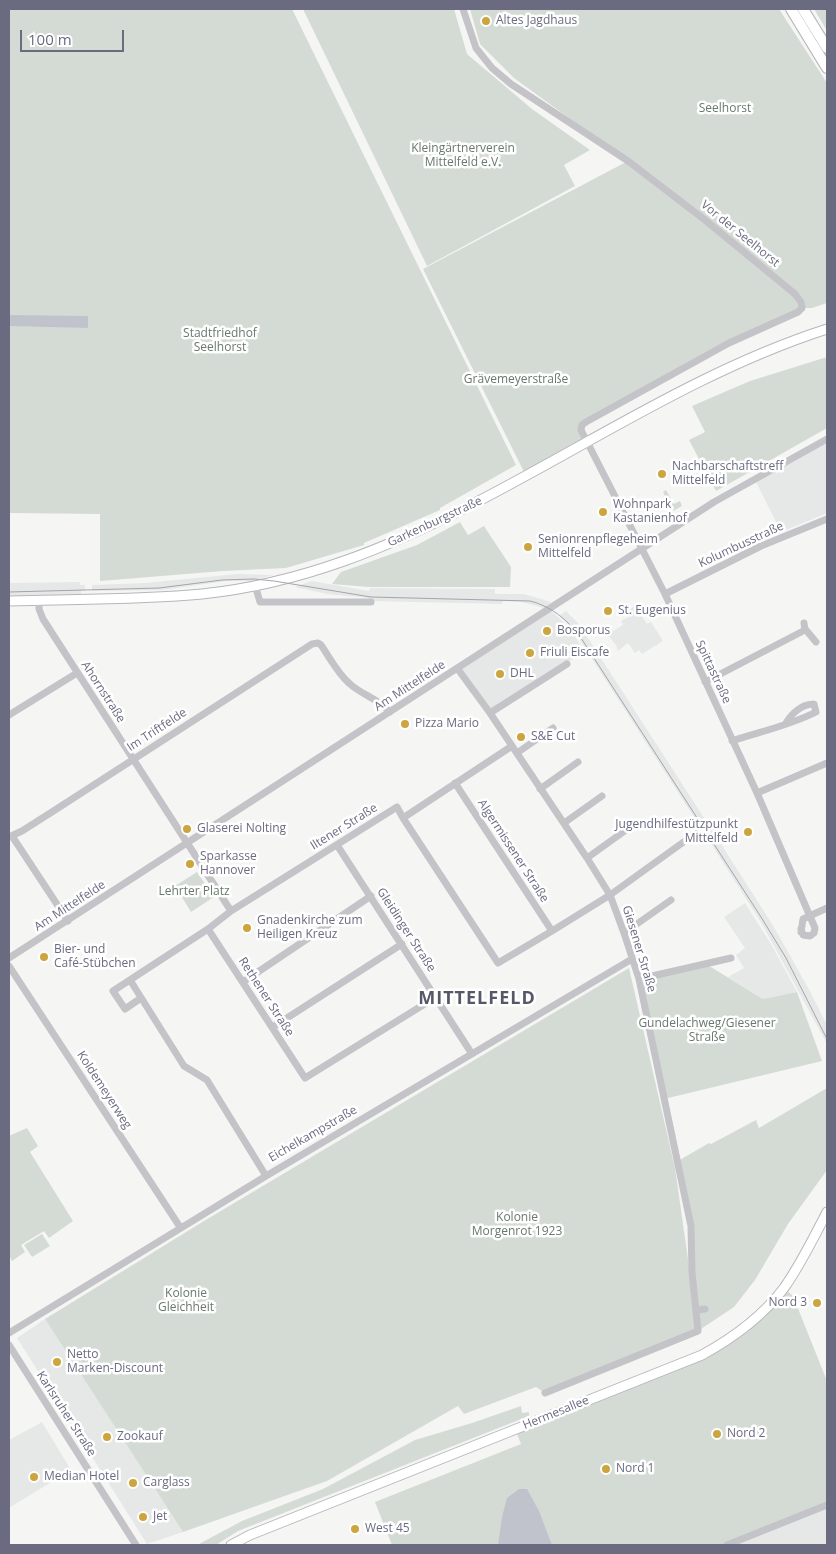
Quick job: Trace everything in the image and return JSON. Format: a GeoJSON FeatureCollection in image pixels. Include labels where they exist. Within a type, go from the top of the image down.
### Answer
{"type":"FeatureCollection","features":[{"type":"Feature","properties":{"kind":"highway"},"geometry":{"type":"LineString","coordinates":[[790,9],[827,68]]}},
{"type":"Feature","properties":{"kind":"highway"},"geometry":{"type":"LineString","coordinates":[[803,9],[827,48]]}},
{"type":"Feature","properties":{"kind":"main road","name":"Garkenburgstraße"},"geometry":{"type":"LineString","coordinates":[[9,601],[203,594],[255,585],[342,562],[395,541],[475,503],[725,368],[827,329]]}},
{"type":"Feature","properties":{"kind":"main road","name":"Hermesallee"},"geometry":{"type":"LineString","coordinates":[[231,1545],[250,1535],[702,1356],[734,1336],[772,1303],[801,1261],[827,1212]]}},
{"type":"Feature","properties":{"kind":"street","name":"Vor der Seelhorst"},"geometry":{"type":"LineString","coordinates":[[463,9],[476,48],[492,68],[511,84],[628,161],[733,242],[784,284],[801,302],[802,308],[798,312],[729,343],[586,422],[582,425],[581,430],[587,442]]}},
{"type":"Feature","properties":{"kind":"street","name":"Am Mittelfelde"},"geometry":{"type":"LineString","coordinates":[[9,958],[714,502],[827,439]]}},
{"type":"Feature","properties":{"kind":"street","name":"Spittastraße"},"geometry":{"type":"LineString","coordinates":[[587,442],[665,594],[757,793],[810,916]]}},
{"type":"Feature","properties":{"kind":"street","name":"Kolumbusstraße"},"geometry":{"type":"LineString","coordinates":[[665,594],[761,546],[827,519]]}},
{"type":"Feature","properties":{"kind":"street"},"geometry":{"type":"LineString","coordinates":[[255,585],[260,602],[371,602]]}},
{"type":"Feature","properties":{"kind":"street","name":"Ahornstraße"},"geometry":{"type":"LineString","coordinates":[[39,600],[39,609],[43,619],[187,844]]}},
{"type":"Feature","properties":{"kind":"street"},"geometry":{"type":"LineString","coordinates":[[705,682],[805,626],[816,642]]}},
{"type":"Feature","properties":{"kind":"street","name":"Im Triftfelde"},"geometry":{"type":"LineString","coordinates":[[11,836],[133,760],[312,644],[318,643],[321,645],[342,677],[351,686],[384,706],[390,712]]}},
{"type":"Feature","properties":{"kind":"street"},"geometry":{"type":"LineString","coordinates":[[490,713],[567,664]]}},
{"type":"Feature","properties":{"kind":"street","name":"Giesener Straße"},"geometry":{"type":"LineString","coordinates":[[457,668],[490,713],[588,858],[610,895],[639,979],[691,1226],[692,1272],[698,1331],[545,1393]]}},
{"type":"Feature","properties":{"kind":"street"},"geometry":{"type":"LineString","coordinates":[[9,715],[76,673]]}},
{"type":"Feature","properties":{"kind":"street"},"geometry":{"type":"LineString","coordinates":[[732,741],[786,723]]}},
{"type":"Feature","properties":{"kind":"street"},"geometry":{"type":"LineString","coordinates":[[517,753],[554,728]]}},
{"type":"Feature","properties":{"kind":"street"},"geometry":{"type":"LineString","coordinates":[[512,746],[403,818],[498,963],[610,895],[696,833]]}},
{"type":"Feature","properties":{"kind":"street"},"geometry":{"type":"LineString","coordinates":[[540,788],[578,762]]}},
{"type":"Feature","properties":{"kind":"street"},"geometry":{"type":"LineString","coordinates":[[757,793],[827,763]]}},
{"type":"Feature","properties":{"kind":"street","name":"Algermissener Straße"},"geometry":{"type":"LineString","coordinates":[[455,783],[552,931]]}},
{"type":"Feature","properties":{"kind":"street"},"geometry":{"type":"LineString","coordinates":[[564,823],[602,796]]}},
{"type":"Feature","properties":{"kind":"street","name":"Iltener Straße"},"geometry":{"type":"LineString","coordinates":[[141,998],[124,1009],[113,991],[231,911],[397,807],[403,818]]}},
{"type":"Feature","properties":{"kind":"street"},"geometry":{"type":"LineString","coordinates":[[588,858],[626,830]]}},
{"type":"Feature","properties":{"kind":"street"},"geometry":{"type":"LineString","coordinates":[[11,836],[68,920]]}},
{"type":"Feature","properties":{"kind":"street"},"geometry":{"type":"LineString","coordinates":[[187,844],[231,911]]}},
{"type":"Feature","properties":{"kind":"street","name":"Gleidinger Straße"},"geometry":{"type":"LineString","coordinates":[[338,845],[472,1054]]}},
{"type":"Feature","properties":{"kind":"street"},"geometry":{"type":"LineString","coordinates":[[242,982],[371,896]]}},
{"type":"Feature","properties":{"kind":"street"},"geometry":{"type":"LineString","coordinates":[[624,933],[671,900]]}},
{"type":"Feature","properties":{"kind":"street"},"geometry":{"type":"LineString","coordinates":[[810,916],[815,928],[814,933],[806,936],[801,931],[803,919],[827,908]]}},
{"type":"Feature","properties":{"kind":"street","name":"Rethener Straße"},"geometry":{"type":"LineString","coordinates":[[208,928],[305,1078],[436,997]]}},
{"type":"Feature","properties":{"kind":"street"},"geometry":{"type":"LineString","coordinates":[[273,1027],[402,944]]}},
{"type":"Feature","properties":{"kind":"street"},"geometry":{"type":"LineString","coordinates":[[639,979],[731,958]]}},
{"type":"Feature","properties":{"kind":"street","name":"Eichelkampstraße"},"geometry":{"type":"LineString","coordinates":[[9,1332],[180,1227],[541,1011],[632,959]]}},
{"type":"Feature","properties":{"kind":"street","name":"Koldemeyerweg"},"geometry":{"type":"LineString","coordinates":[[9,966],[180,1227]]}},
{"type":"Feature","properties":{"kind":"street"},"geometry":{"type":"LineString","coordinates":[[130,980],[184,1066],[206,1080],[266,1176]]}},
{"type":"Feature","properties":{"kind":"street"},"geometry":{"type":"LineString","coordinates":[[696,1310],[705,1308]]}},
{"type":"Feature","properties":{"kind":"street","name":"Karlsruher Straße"},"geometry":{"type":"LineString","coordinates":[[9,1345],[136,1545]]}},
{"type":"Feature","properties":{"kind":"street"},"geometry":{"type":"LineString","coordinates":[[727,1545],[827,1505]]}},
{"type":"Feature","properties":{"kind":"shaded area"},"geometry":{"type":"Polygon","coordinates":[[[9,315],[88,316],[88,328],[9,326],[9,315]]]}},
{"type":"Feature","properties":{"kind":"shaded area"},"geometry":{"type":"Polygon","coordinates":[[[827,441],[827,513],[781,532],[755,480],[827,441]]]}},
{"type":"Feature","properties":{"kind":"shaded area"},"geometry":{"type":"Polygon","coordinates":[[[237,574],[273,575],[251,581],[226,581],[162,590],[92,591],[92,585],[145,583],[237,574]]]}},
{"type":"Feature","properties":{"kind":"shaded area"},"geometry":{"type":"Polygon","coordinates":[[[312,581],[369,591],[370,588],[495,589],[495,594],[524,594],[551,602],[544,608],[522,602],[503,601],[502,604],[369,601],[369,598],[327,594],[295,587],[312,581]]]}},
{"type":"Feature","properties":{"kind":"shaded area"},"geometry":{"type":"Polygon","coordinates":[[[80,582],[80,585],[85,585],[85,591],[81,591],[81,595],[9,596],[9,583],[80,582]]]}},
{"type":"Feature","properties":{"kind":"shaded area"},"geometry":{"type":"Polygon","coordinates":[[[635,606],[647,624],[651,622],[663,641],[642,654],[639,650],[635,653],[628,643],[618,651],[616,645],[605,632],[610,626],[613,631],[623,625],[621,621],[628,617],[625,612],[635,606]]]}},
{"type":"Feature","properties":{"kind":"shaded area"},"geometry":{"type":"Polygon","coordinates":[[[550,610],[569,627],[585,651],[490,713],[457,668],[550,610]]]}},
{"type":"Feature","properties":{"kind":"shaded area"},"geometry":{"type":"Polygon","coordinates":[[[566,611],[578,623],[708,824],[701,828],[572,628],[559,616],[566,611]]]}},
{"type":"Feature","properties":{"kind":"shaded area"},"geometry":{"type":"Polygon","coordinates":[[[712,830],[774,927],[811,993],[827,1025],[827,1044],[762,924],[705,834],[712,830]]]}},
{"type":"Feature","properties":{"kind":"shaded area"},"geometry":{"type":"Polygon","coordinates":[[[745,903],[771,944],[797,992],[763,999],[728,977],[744,968],[736,955],[745,948],[724,917],[745,903]]]}},
{"type":"Feature","properties":{"kind":"shaded area"},"geometry":{"type":"Polygon","coordinates":[[[45,1319],[183,1532],[147,1544],[17,1338],[45,1319]]]}},
{"type":"Feature","properties":{"kind":"shaded area"},"geometry":{"type":"Polygon","coordinates":[[[42,1422],[71,1470],[9,1508],[9,1440],[42,1422]]]}},
{"type":"Feature","properties":{"kind":"shaded area"},"geometry":{"type":"Polygon","coordinates":[[[519,1489],[527,1489],[539,1511],[552,1545],[498,1545],[507,1498],[519,1489]]]}},
{"type":"Feature","properties":{"kind":"shaded area"},"geometry":{"type":"Polygon","coordinates":[[[827,1505],[827,1545],[727,1545],[827,1505]]]}},
{"type":"Feature","properties":{"kind":"green space","name":"Stadtfriedhof Seelhorst"},"geometry":{"type":"Polygon","coordinates":[[[9,9],[292,9],[516,465],[440,508],[440,510],[364,543],[364,545],[286,568],[100,581],[100,514],[9,513],[9,9]]]}},
{"type":"Feature","properties":{"kind":"green space","name":"Kleingärtnerverein Mittelfeld e.V."},"geometry":{"type":"Polygon","coordinates":[[[303,9],[454,9],[467,54],[532,109],[590,150],[564,165],[575,186],[427,266],[303,9]]]}},
{"type":"Feature","properties":{"kind":"green space"},"geometry":{"type":"Polygon","coordinates":[[[470,9],[779,9],[827,83],[827,303],[812,308],[802,308],[729,343],[582,425],[587,442],[526,476],[423,269],[628,161],[514,78],[480,44],[470,9]]]}},
{"type":"Feature","properties":{"kind":"green space"},"geometry":{"type":"Polygon","coordinates":[[[814,9],[827,9],[827,31],[814,9]]]}},
{"type":"Feature","properties":{"kind":"green space"},"geometry":{"type":"Polygon","coordinates":[[[827,357],[827,428],[716,491],[689,440],[705,432],[692,406],[750,381],[827,357]]]}},
{"type":"Feature","properties":{"kind":"green space"},"geometry":{"type":"Polygon","coordinates":[[[666,490],[674,504],[680,501],[682,506],[673,511],[663,492],[666,490]]]}},
{"type":"Feature","properties":{"kind":"green space"},"geometry":{"type":"Polygon","coordinates":[[[460,522],[468,535],[484,526],[511,567],[510,587],[368,587],[332,584],[341,572],[417,545],[460,522]]]}},
{"type":"Feature","properties":{"kind":"green space","name":"Lehrter Platz"},"geometry":{"type":"Polygon","coordinates":[[[197,872],[214,897],[191,912],[175,886],[197,872]]]}},
{"type":"Feature","properties":{"kind":"green space","name":"Gundelachweg/Giesener Straße"},"geometry":{"type":"Polygon","coordinates":[[[706,964],[763,999],[797,992],[822,1061],[664,1099],[639,979],[706,964]]]}},
{"type":"Feature","properties":{"kind":"green space","name":"Kolonie Morgenrot 1923"},"geometry":{"type":"Polygon","coordinates":[[[629,968],[675,1168],[695,1308],[691,1226],[678,1161],[709,1143],[711,1144],[756,1120],[759,1128],[827,1088],[827,1170],[788,1224],[755,1280],[734,1307],[698,1331],[545,1393],[536,1387],[464,1414],[458,1406],[327,1481],[183,1532],[45,1319],[204,1221],[629,968]]]}},
{"type":"Feature","properties":{"kind":"green space"},"geometry":{"type":"Polygon","coordinates":[[[27,1128],[38,1146],[30,1152],[73,1221],[49,1238],[44,1231],[21,1245],[25,1252],[12,1261],[9,1255],[9,1136],[27,1128]]]}},
{"type":"Feature","properties":{"kind":"green space"},"geometry":{"type":"Polygon","coordinates":[[[42,1234],[50,1246],[32,1257],[24,1245],[42,1234]]]}},
{"type":"Feature","properties":{"kind":"green space"},"geometry":{"type":"Polygon","coordinates":[[[784,1288],[793,1296],[827,1381],[827,1505],[727,1545],[392,1545],[375,1502],[521,1444],[515,1429],[727,1341],[784,1288]]]}},
{"type":"Feature","properties":{"kind":"green space"},"geometry":{"type":"Polygon","coordinates":[[[521,1406],[522,1413],[529,1412],[529,1416],[238,1531],[216,1545],[197,1545],[242,1521],[323,1489],[415,1440],[521,1406]]]}},
{"type":"Feature","properties":{"kind":"tram line"},"geometry":{"type":"LineString","coordinates":[[9,592],[159,588],[222,580],[254,579],[371,597],[530,601],[545,606],[565,620],[581,638],[761,917],[786,958],[827,1039]]}},
{"type":"Feature","properties":{"kind":"place","name":"Altes Jagdhaus"},"geometry":{"type":"Point","coordinates":[486,21]}},
{"type":"Feature","properties":{"kind":"place","name":"Nachbarschaftstreff Mittelfeld"},"geometry":{"type":"Point","coordinates":[662,474]}},
{"type":"Feature","properties":{"kind":"place","name":"Wohnpark Kastanienhof"},"geometry":{"type":"Point","coordinates":[603,512]}},
{"type":"Feature","properties":{"kind":"place","name":"Senionrenpflegeheim Mittelfeld"},"geometry":{"type":"Point","coordinates":[528,547]}},
{"type":"Feature","properties":{"kind":"place","name":"St. Eugenius"},"geometry":{"type":"Point","coordinates":[608,611]}},
{"type":"Feature","properties":{"kind":"place","name":"Bosporus"},"geometry":{"type":"Point","coordinates":[547,631]}},
{"type":"Feature","properties":{"kind":"place","name":"Friuli Eiscafe"},"geometry":{"type":"Point","coordinates":[530,653]}},
{"type":"Feature","properties":{"kind":"place","name":"DHL"},"geometry":{"type":"Point","coordinates":[500,674]}},
{"type":"Feature","properties":{"kind":"place","name":"Pizza Mario"},"geometry":{"type":"Point","coordinates":[405,724]}},
{"type":"Feature","properties":{"kind":"place","name":"S&E Cut"},"geometry":{"type":"Point","coordinates":[521,737]}},
{"type":"Feature","properties":{"kind":"place","name":"Glaserei Nolting"},"geometry":{"type":"Point","coordinates":[187,829]}},
{"type":"Feature","properties":{"kind":"place","name":"Jugendhilfestützpunkt Mittelfeld"},"geometry":{"type":"Point","coordinates":[748,832]}},
{"type":"Feature","properties":{"kind":"place","name":"Sparkasse Hannover"},"geometry":{"type":"Point","coordinates":[190,864]}},
{"type":"Feature","properties":{"kind":"place","name":"Gnadenkirche zum Heiligen Kreuz"},"geometry":{"type":"Point","coordinates":[247,928]}},
{"type":"Feature","properties":{"kind":"place","name":"Bier- und Café-Stübchen"},"geometry":{"type":"Point","coordinates":[44,957]}},
{"type":"Feature","properties":{"kind":"place","name":"Nord 3"},"geometry":{"type":"Point","coordinates":[817,1303]}},
{"type":"Feature","properties":{"kind":"place","name":"Netto Marken-Discount"},"geometry":{"type":"Point","coordinates":[57,1362]}},
{"type":"Feature","properties":{"kind":"place","name":"Nord 2"},"geometry":{"type":"Point","coordinates":[717,1434]}},
{"type":"Feature","properties":{"kind":"place","name":"Zookauf"},"geometry":{"type":"Point","coordinates":[107,1437]}},
{"type":"Feature","properties":{"kind":"place","name":"Nord 1"},"geometry":{"type":"Point","coordinates":[606,1469]}},
{"type":"Feature","properties":{"kind":"place","name":"Median Hotel"},"geometry":{"type":"Point","coordinates":[34,1477]}},
{"type":"Feature","properties":{"kind":"place","name":"Carglass"},"geometry":{"type":"Point","coordinates":[133,1483]}},
{"type":"Feature","properties":{"kind":"place","name":"Jet"},"geometry":{"type":"Point","coordinates":[143,1517]}},
{"type":"Feature","properties":{"kind":"place","name":"West 45"},"geometry":{"type":"Point","coordinates":[355,1529]}},
{"type":"Feature","properties":{"kind":"district","name":"MITTELFELD"},"geometry":{"type":"Point","coordinates":[477,999]}},
{"type":"Feature","properties":{"kind":"park label","name":"Seelhorst"},"geometry":{"type":"Point","coordinates":[725,109]}},
{"type":"Feature","properties":{"kind":"park label","name":"Grävemeyerstraße"},"geometry":{"type":"Point","coordinates":[516,380]}},
{"type":"Feature","properties":{"kind":"park label","name":"Kolonie Gleichheit"},"geometry":{"type":"Point","coordinates":[186,1301]}}]}
